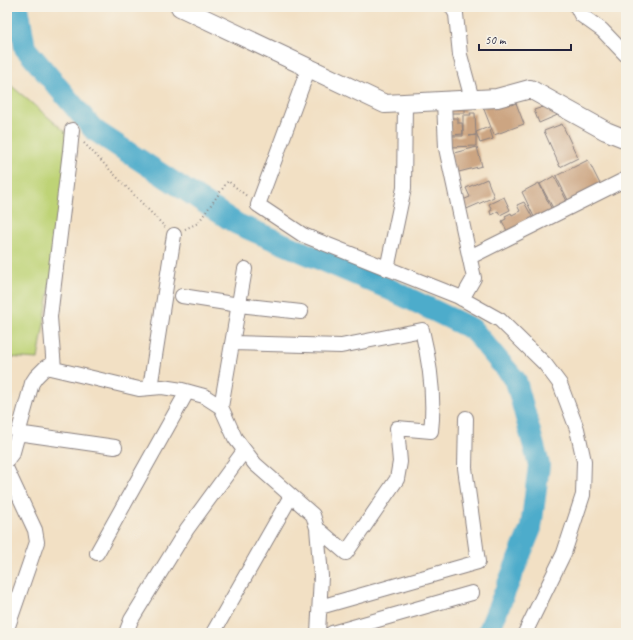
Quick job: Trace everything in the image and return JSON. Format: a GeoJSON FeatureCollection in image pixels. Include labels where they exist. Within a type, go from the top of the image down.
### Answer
{"type":"FeatureCollection","features":[{"type":"Feature","properties":{"kind":"street"},"geometry":{"type":"LineString","coordinates":[[180,7],[385,104],[497,98],[530,89],[606,131],[626,139]]}},
{"type":"Feature","properties":{"kind":"street"},"geometry":{"type":"LineString","coordinates":[[452,7],[456,14],[460,55],[472,99]]}},
{"type":"Feature","properties":{"kind":"street"},"geometry":{"type":"LineString","coordinates":[[576,7],[581,15],[602,30],[626,55]]}},
{"type":"Feature","properties":{"kind":"street"},"geometry":{"type":"LineString","coordinates":[[309,67],[258,205],[302,235],[462,299],[500,320],[546,364],[560,384],[578,429],[584,461],[583,495],[564,553],[525,633]]}},
{"type":"Feature","properties":{"kind":"street"},"geometry":{"type":"LineString","coordinates":[[444,101],[446,148],[474,278],[462,299]]}},
{"type":"Feature","properties":{"kind":"street"},"geometry":{"type":"LineString","coordinates":[[387,269],[404,188],[405,103]]}},
{"type":"Feature","properties":{"kind":"street"},"geometry":{"type":"LineString","coordinates":[[54,369],[50,317],[72,130]]}},
{"type":"Feature","properties":{"kind":"street"},"geometry":{"type":"LineString","coordinates":[[470,257],[626,179]]}},
{"type":"Feature","properties":{"kind":"street"},"geometry":{"type":"LineString","coordinates":[[150,388],[174,236]]}},
{"type":"Feature","properties":{"kind":"street"},"geometry":{"type":"LineString","coordinates":[[221,407],[245,269]]}},
{"type":"Feature","properties":{"kind":"street"},"geometry":{"type":"LineString","coordinates":[[182,296],[239,305],[301,312]]}},
{"type":"Feature","properties":{"kind":"street"},"geometry":{"type":"LineString","coordinates":[[232,343],[342,346],[422,330],[431,382],[433,417],[431,431],[397,428],[400,462],[397,479],[346,553],[317,528]]}},
{"type":"Feature","properties":{"kind":"street"},"geometry":{"type":"LineString","coordinates":[[7,460],[13,452],[17,433],[36,377],[46,367],[139,389],[162,387],[204,396],[221,407],[235,438],[244,452],[255,464],[312,515],[317,528],[321,576],[318,633]]}},
{"type":"Feature","properties":{"kind":"street"},"geometry":{"type":"LineString","coordinates":[[97,553],[187,392]]}},
{"type":"Feature","properties":{"kind":"street"},"geometry":{"type":"LineString","coordinates":[[320,607],[478,562],[465,468],[466,418]]}},
{"type":"Feature","properties":{"kind":"street"},"geometry":{"type":"LineString","coordinates":[[17,433],[115,447]]}},
{"type":"Feature","properties":{"kind":"street"},"geometry":{"type":"LineString","coordinates":[[126,633],[131,620],[187,529],[244,452]]}},
{"type":"Feature","properties":{"kind":"street"},"geometry":{"type":"LineString","coordinates":[[7,470],[35,530],[38,542],[7,629]]}},
{"type":"Feature","properties":{"kind":"street"},"geometry":{"type":"LineString","coordinates":[[213,633],[291,496]]}},
{"type":"Feature","properties":{"kind":"street"},"geometry":{"type":"LineString","coordinates":[[332,633],[472,593]]}},
{"type":"Feature","properties":{"kind":"path"},"geometry":{"type":"LineString","coordinates":[[72,130],[174,236],[198,222],[228,181],[258,205]]}},
{"type":"Feature","properties":{"kind":"green space"},"geometry":{"type":"Polygon","coordinates":[[[7,82],[75,140],[38,359],[7,357],[7,82]]]}},
{"type":"Feature","properties":{"kind":"building"},"geometry":{"type":"Polygon","coordinates":[[[508,98],[511,105],[516,103],[524,124],[494,135],[483,107],[508,98]]]}},
{"type":"Feature","properties":{"kind":"building"},"geometry":{"type":"Polygon","coordinates":[[[449,102],[465,102],[465,113],[449,113],[449,102]]]}},
{"type":"Feature","properties":{"kind":"building"},"geometry":{"type":"Polygon","coordinates":[[[555,103],[567,111],[539,123],[534,110],[555,103]]]}},
{"type":"Feature","properties":{"kind":"building"},"geometry":{"type":"Polygon","coordinates":[[[470,113],[475,113],[476,146],[450,147],[450,136],[463,136],[463,115],[471,115],[470,113]]]}},
{"type":"Feature","properties":{"kind":"building"},"geometry":{"type":"Polygon","coordinates":[[[450,118],[458,118],[458,123],[462,123],[463,134],[451,135],[450,118]]]}},
{"type":"Feature","properties":{"kind":"building"},"geometry":{"type":"Polygon","coordinates":[[[562,124],[578,158],[560,167],[544,131],[562,124]]]}},
{"type":"Feature","properties":{"kind":"building"},"geometry":{"type":"Polygon","coordinates":[[[489,127],[493,139],[480,143],[476,132],[489,127]]]}},
{"type":"Feature","properties":{"kind":"building"},"geometry":{"type":"Polygon","coordinates":[[[477,147],[482,166],[455,173],[450,154],[477,147]]]}},
{"type":"Feature","properties":{"kind":"building"},"geometry":{"type":"Polygon","coordinates":[[[588,160],[603,190],[571,206],[556,176],[588,160]]]}},
{"type":"Feature","properties":{"kind":"building"},"geometry":{"type":"Polygon","coordinates":[[[554,176],[568,203],[554,210],[540,184],[554,176]]]}},
{"type":"Feature","properties":{"kind":"building"},"geometry":{"type":"Polygon","coordinates":[[[487,179],[494,197],[462,211],[458,202],[470,197],[466,188],[487,179]]]}},
{"type":"Feature","properties":{"kind":"building"},"geometry":{"type":"Polygon","coordinates":[[[539,183],[553,212],[536,221],[522,192],[539,183]]]}},
{"type":"Feature","properties":{"kind":"building"},"geometry":{"type":"Polygon","coordinates":[[[504,197],[510,210],[500,215],[498,211],[491,215],[490,211],[492,210],[489,204],[504,197]]]}},
{"type":"Feature","properties":{"kind":"building"},"geometry":{"type":"Polygon","coordinates":[[[524,202],[535,222],[509,235],[502,221],[506,219],[505,216],[511,213],[512,215],[520,211],[517,205],[524,202]]]}},
{"type":"Feature","properties":{"kind":"waterway"},"geometry":{"type":"LineString","coordinates":[[18,7],[25,48],[94,130],[237,224],[387,288],[472,329],[516,381],[539,465],[531,528],[488,633]]}}]}
